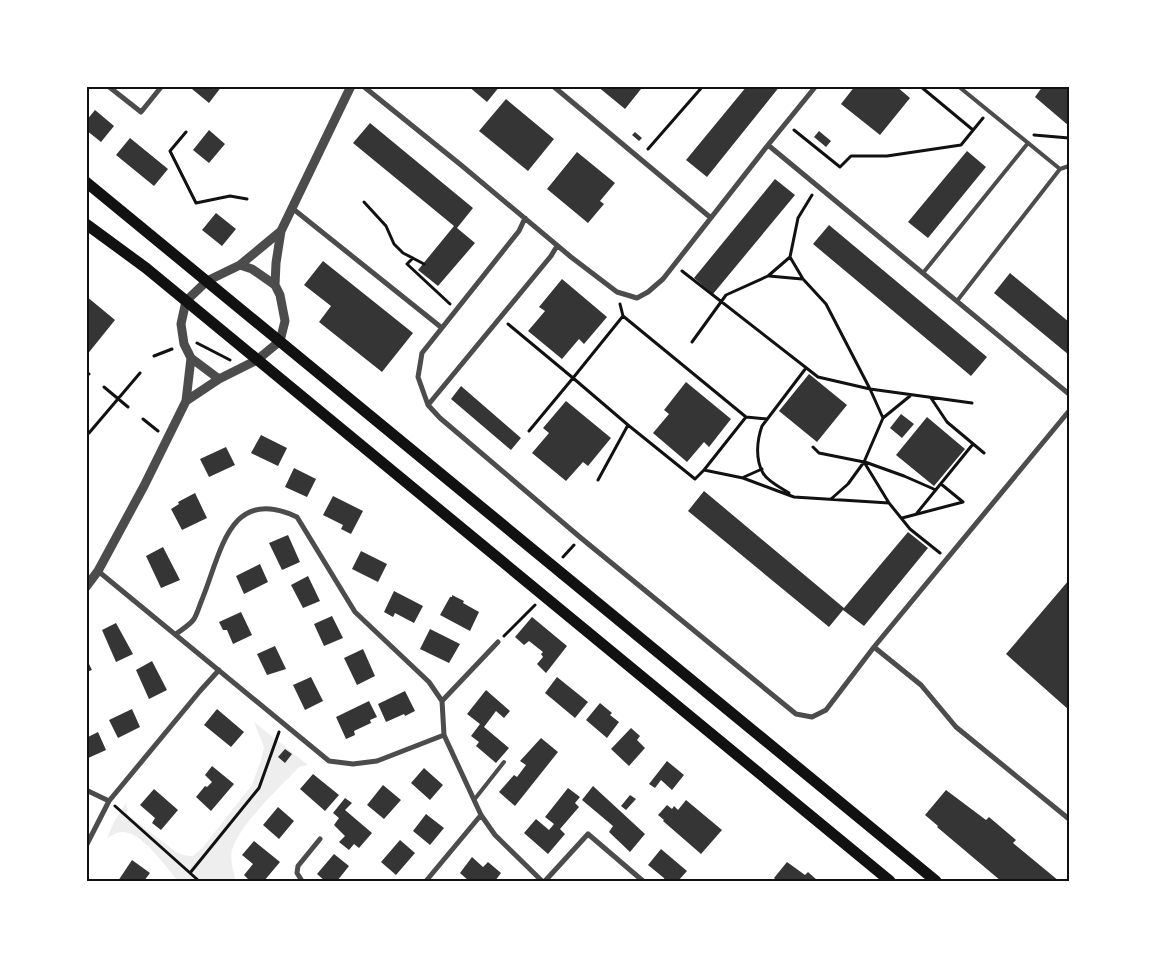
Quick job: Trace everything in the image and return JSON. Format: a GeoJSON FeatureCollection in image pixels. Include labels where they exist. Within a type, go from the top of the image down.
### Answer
{"type":"FeatureCollection","features":[{"type":"Feature","properties":{"kind":"main road"},"geometry":{"type":"LineString","coordinates":[[86,182],[936,881]]}},
{"type":"Feature","properties":{"kind":"main road"},"geometry":{"type":"LineString","coordinates":[[88,228],[146,268],[890,881]]}},
{"type":"Feature","properties":{"kind":"street"},"geometry":{"type":"LineString","coordinates":[[108,86],[140,112],[162,86]]}},
{"type":"Feature","properties":{"kind":"street"},"geometry":{"type":"LineString","coordinates":[[275,285],[281,231],[351,86]]}},
{"type":"Feature","properties":{"kind":"street"},"geometry":{"type":"LineString","coordinates":[[363,86],[557,246],[617,292],[636,298],[648,292],[674,265],[768,144],[816,86]]}},
{"type":"Feature","properties":{"kind":"street"},"geometry":{"type":"LineString","coordinates":[[553,86],[711,218]]}},
{"type":"Feature","properties":{"kind":"street"},"geometry":{"type":"LineString","coordinates":[[768,144],[1069,394]]}},
{"type":"Feature","properties":{"kind":"street"},"geometry":{"type":"LineString","coordinates":[[292,208],[442,328]]}},
{"type":"Feature","properties":{"kind":"street"},"geometry":{"type":"LineString","coordinates":[[525,218],[520,231],[422,353],[418,377],[428,405],[440,418],[580,538],[796,714],[812,717],[826,710],[874,647],[1069,411]]}},
{"type":"Feature","properties":{"kind":"street"},"geometry":{"type":"LineString","coordinates":[[219,379],[191,358],[184,344],[181,324],[186,301],[207,281],[240,266],[281,231]]}},
{"type":"Feature","properties":{"kind":"street"},"geometry":{"type":"LineString","coordinates":[[428,405],[551,256],[557,246]]}},
{"type":"Feature","properties":{"kind":"street"},"geometry":{"type":"LineString","coordinates":[[186,401],[219,379],[257,360],[280,341],[285,321],[280,295],[275,285],[252,269],[240,266]]}},
{"type":"Feature","properties":{"kind":"street"},"geometry":{"type":"LineString","coordinates":[[86,587],[98,571],[144,486],[186,401],[191,358]]}},
{"type":"Feature","properties":{"kind":"street"},"geometry":{"type":"LineString","coordinates":[[176,634],[193,621],[210,581],[226,534],[237,519],[254,510],[271,508],[285,511],[297,517],[355,612],[429,682],[442,701],[444,735],[481,815],[495,835],[544,881],[588,834],[643,881]]}},
{"type":"Feature","properties":{"kind":"street"},"geometry":{"type":"LineString","coordinates":[[98,571],[329,760],[353,764],[376,761],[444,735]]}},
{"type":"Feature","properties":{"kind":"street"},"geometry":{"type":"LineString","coordinates":[[442,701],[498,642]]}},
{"type":"Feature","properties":{"kind":"street"},"geometry":{"type":"LineString","coordinates":[[874,647],[920,686],[956,727],[1069,819]]}},
{"type":"Feature","properties":{"kind":"street"},"geometry":{"type":"LineString","coordinates":[[86,846],[109,801],[219,670]]}},
{"type":"Feature","properties":{"kind":"street"},"geometry":{"type":"LineString","coordinates":[[86,790],[109,801]]}},
{"type":"Feature","properties":{"kind":"street"},"geometry":{"type":"LineString","coordinates":[[426,881],[481,815]]}},
{"type":"Feature","properties":{"kind":"street"},"geometry":{"type":"LineString","coordinates":[[302,881],[297,873],[298,866],[320,839]]}},
{"type":"Feature","properties":{"kind":"lane"},"geometry":{"type":"LineString","coordinates":[[958,86],[1060,169]]}},
{"type":"Feature","properties":{"kind":"lane"},"geometry":{"type":"LineString","coordinates":[[922,272],[1028,143]]}},
{"type":"Feature","properties":{"kind":"lane"},"geometry":{"type":"LineString","coordinates":[[958,302],[1060,169],[1069,166]]}},
{"type":"Feature","properties":{"kind":"lane"},"geometry":{"type":"LineString","coordinates":[[474,800],[504,762]]}},
{"type":"Feature","properties":{"kind":"path"},"geometry":{"type":"LineString","coordinates":[[648,149],[703,86]]}},
{"type":"Feature","properties":{"kind":"path"},"geometry":{"type":"LineString","coordinates":[[920,86],[973,130]]}},
{"type":"Feature","properties":{"kind":"path"},"geometry":{"type":"LineString","coordinates":[[785,123],[840,168],[851,156],[887,156],[962,144],[988,111]]}},
{"type":"Feature","properties":{"kind":"path"},"geometry":{"type":"LineString","coordinates":[[186,132],[170,151],[196,203],[230,196],[247,199]]}},
{"type":"Feature","properties":{"kind":"path"},"geometry":{"type":"LineString","coordinates":[[1032,135],[1069,138]]}},
{"type":"Feature","properties":{"kind":"path"},"geometry":{"type":"LineString","coordinates":[[692,342],[726,296],[768,276],[790,257],[798,218],[818,186]]}},
{"type":"Feature","properties":{"kind":"path"},"geometry":{"type":"LineString","coordinates":[[364,202],[386,226],[394,244],[403,253],[424,264]]}},
{"type":"Feature","properties":{"kind":"path"},"geometry":{"type":"LineString","coordinates":[[790,257],[803,279],[826,304],[883,418]]}},
{"type":"Feature","properties":{"kind":"path"},"geometry":{"type":"LineString","coordinates":[[413,258],[408,264],[456,310]]}},
{"type":"Feature","properties":{"kind":"path"},"geometry":{"type":"LineString","coordinates":[[674,265],[818,377],[910,396],[972,403]]}},
{"type":"Feature","properties":{"kind":"path"},"geometry":{"type":"LineString","coordinates":[[768,276],[803,279]]}},
{"type":"Feature","properties":{"kind":"path"},"geometry":{"type":"LineString","coordinates":[[617,292],[623,316],[746,417],[767,419]]}},
{"type":"Feature","properties":{"kind":"path"},"geometry":{"type":"LineString","coordinates":[[529,431],[623,316]]}},
{"type":"Feature","properties":{"kind":"path"},"geometry":{"type":"LineString","coordinates":[[500,318],[696,479],[746,417]]}},
{"type":"Feature","properties":{"kind":"path"},"geometry":{"type":"LineString","coordinates":[[192,341],[231,360]]}},
{"type":"Feature","properties":{"kind":"path"},"geometry":{"type":"LineString","coordinates":[[154,356],[172,349]]}},
{"type":"Feature","properties":{"kind":"path"},"geometry":{"type":"LineString","coordinates":[[794,497],[763,474],[758,459],[758,437],[762,426],[806,368]]}},
{"type":"Feature","properties":{"kind":"path"},"geometry":{"type":"LineString","coordinates":[[89,433],[140,373]]}},
{"type":"Feature","properties":{"kind":"path"},"geometry":{"type":"LineString","coordinates":[[104,387],[128,407]]}},
{"type":"Feature","properties":{"kind":"path"},"geometry":{"type":"LineString","coordinates":[[830,499],[848,484],[864,462],[883,418],[910,396]]}},
{"type":"Feature","properties":{"kind":"path"},"geometry":{"type":"LineString","coordinates":[[930,398],[947,422],[984,453]]}},
{"type":"Feature","properties":{"kind":"path"},"geometry":{"type":"LineString","coordinates":[[142,419],[151,426]]}},
{"type":"Feature","properties":{"kind":"path"},"geometry":{"type":"LineString","coordinates":[[598,480],[628,425]]}},
{"type":"Feature","properties":{"kind":"path"},"geometry":{"type":"LineString","coordinates":[[916,515],[973,444]]}},
{"type":"Feature","properties":{"kind":"path"},"geometry":{"type":"LineString","coordinates":[[813,447],[819,453],[864,462],[936,490]]}},
{"type":"Feature","properties":{"kind":"path"},"geometry":{"type":"LineString","coordinates":[[864,462],[889,503],[910,529],[946,559]]}},
{"type":"Feature","properties":{"kind":"path"},"geometry":{"type":"LineString","coordinates":[[743,478],[762,469]]}},
{"type":"Feature","properties":{"kind":"path"},"geometry":{"type":"LineString","coordinates":[[704,470],[743,478],[794,497],[889,503]]}},
{"type":"Feature","properties":{"kind":"path"},"geometry":{"type":"LineString","coordinates":[[902,518],[963,502],[941,484]]}},
{"type":"Feature","properties":{"kind":"path"},"geometry":{"type":"LineString","coordinates":[[554,567],[580,538]]}},
{"type":"Feature","properties":{"kind":"path"},"geometry":{"type":"LineString","coordinates":[[498,642],[545,596]]}},
{"type":"Feature","properties":{"kind":"path"},"geometry":{"type":"LineString","coordinates":[[190,873],[259,788],[282,723]]}},
{"type":"Feature","properties":{"kind":"path"},"geometry":{"type":"LineString","coordinates":[[109,801],[199,881]]}},
{"type":"Feature","properties":{"kind":"shaded area"},"geometry":{"type":"Polygon","coordinates":[[[254,722],[308,765],[299,767],[282,784],[253,816],[238,837],[231,855],[236,881],[178,881],[153,851],[137,837],[122,832],[107,838],[126,803],[128,815],[176,852],[193,856],[203,847],[252,785],[264,747],[254,722]]]}},
{"type":"Feature","properties":{"kind":"building"},"geometry":{"type":"Polygon","coordinates":[[[194,86],[222,86],[209,103],[192,89],[194,86]]]}},
{"type":"Feature","properties":{"kind":"building"},"geometry":{"type":"Polygon","coordinates":[[[468,86],[500,86],[487,102],[468,86]]]}},
{"type":"Feature","properties":{"kind":"building"},"geometry":{"type":"Polygon","coordinates":[[[597,86],[638,86],[641,89],[625,109],[597,86]]]}},
{"type":"Feature","properties":{"kind":"building"},"geometry":{"type":"Polygon","coordinates":[[[747,86],[780,86],[707,177],[686,160],[747,86]]]}},
{"type":"Feature","properties":{"kind":"building"},"geometry":{"type":"Polygon","coordinates":[[[855,86],[896,86],[910,98],[880,135],[841,104],[855,86]]]}},
{"type":"Feature","properties":{"kind":"building"},"geometry":{"type":"Polygon","coordinates":[[[1043,86],[1069,86],[1069,126],[1035,97],[1043,86]]]}},
{"type":"Feature","properties":{"kind":"building"},"geometry":{"type":"Polygon","coordinates":[[[506,99],[554,139],[528,171],[479,131],[506,99]]]}},
{"type":"Feature","properties":{"kind":"building"},"geometry":{"type":"Polygon","coordinates":[[[95,110],[114,126],[101,142],[86,130],[86,121],[95,110]]]}},
{"type":"Feature","properties":{"kind":"building"},"geometry":{"type":"Polygon","coordinates":[[[370,123],[473,208],[457,228],[475,243],[438,286],[418,270],[454,226],[353,143],[370,123]]]}},
{"type":"Feature","properties":{"kind":"building"},"geometry":{"type":"Polygon","coordinates":[[[209,130],[225,144],[209,163],[193,150],[209,130]]]}},
{"type":"Feature","properties":{"kind":"building"},"geometry":{"type":"Polygon","coordinates":[[[819,131],[831,141],[826,147],[814,137],[819,131]]]}},
{"type":"Feature","properties":{"kind":"building"},"geometry":{"type":"Polygon","coordinates":[[[635,132],[642,138],[639,141],[632,135],[635,132]]]}},
{"type":"Feature","properties":{"kind":"building"},"geometry":{"type":"Polygon","coordinates":[[[130,138],[168,169],[154,186],[116,155],[130,138]]]}},
{"type":"Feature","properties":{"kind":"building"},"geometry":{"type":"Polygon","coordinates":[[[967,151],[986,167],[928,238],[908,222],[967,151]]]}},
{"type":"Feature","properties":{"kind":"building"},"geometry":{"type":"Polygon","coordinates":[[[577,152],[615,183],[600,201],[604,204],[588,223],[547,189],[577,152]]]}},
{"type":"Feature","properties":{"kind":"building"},"geometry":{"type":"Polygon","coordinates":[[[775,179],[795,195],[713,294],[694,278],[775,179]]]}},
{"type":"Feature","properties":{"kind":"building"},"geometry":{"type":"Polygon","coordinates":[[[216,213],[236,229],[222,246],[202,230],[216,213]]]}},
{"type":"Feature","properties":{"kind":"building"},"geometry":{"type":"Polygon","coordinates":[[[829,225],[987,357],[971,376],[813,244],[829,225]]]}},
{"type":"Feature","properties":{"kind":"building"},"geometry":{"type":"Polygon","coordinates":[[[323,261],[413,333],[382,372],[319,322],[331,306],[304,285],[323,261]]]}},
{"type":"Feature","properties":{"kind":"building"},"geometry":{"type":"Polygon","coordinates":[[[1010,273],[1069,322],[1069,355],[994,293],[1010,273]]]}},
{"type":"Feature","properties":{"kind":"building"},"geometry":{"type":"Polygon","coordinates":[[[562,279],[607,317],[584,344],[579,339],[562,359],[528,331],[545,311],[539,307],[562,279]]]}},
{"type":"Feature","properties":{"kind":"building"},"geometry":{"type":"Polygon","coordinates":[[[86,296],[115,320],[86,356],[86,296]]]}},
{"type":"Feature","properties":{"kind":"building"},"geometry":{"type":"Polygon","coordinates":[[[809,374],[847,405],[817,442],[779,411],[809,374]]]}},
{"type":"Feature","properties":{"kind":"building"},"geometry":{"type":"Polygon","coordinates":[[[686,382],[731,419],[709,447],[704,442],[687,462],[653,433],[669,414],[664,410],[686,382]]]}},
{"type":"Feature","properties":{"kind":"building"},"geometry":{"type":"Polygon","coordinates":[[[461,386],[521,438],[511,450],[451,399],[461,386]]]}},
{"type":"Feature","properties":{"kind":"building"},"geometry":{"type":"Polygon","coordinates":[[[566,401],[611,438],[588,466],[583,462],[566,481],[532,453],[549,433],[543,428],[566,401]]]}},
{"type":"Feature","properties":{"kind":"building"},"geometry":{"type":"Polygon","coordinates":[[[901,414],[914,424],[902,438],[890,428],[901,414]]]}},
{"type":"Feature","properties":{"kind":"building"},"geometry":{"type":"Polygon","coordinates":[[[927,417],[965,449],[934,486],[896,455],[927,417]]]}},
{"type":"Feature","properties":{"kind":"building"},"geometry":{"type":"Polygon","coordinates":[[[261,435],[287,448],[278,466],[251,453],[261,435]]]}},
{"type":"Feature","properties":{"kind":"building"},"geometry":{"type":"Polygon","coordinates":[[[226,447],[235,465],[209,477],[200,459],[226,447]]]}},
{"type":"Feature","properties":{"kind":"building"},"geometry":{"type":"Polygon","coordinates":[[[294,468],[316,479],[307,497],[285,487],[294,468]]]}},
{"type":"Feature","properties":{"kind":"building"},"geometry":{"type":"Polygon","coordinates":[[[704,491],[844,608],[908,532],[928,548],[864,626],[843,610],[829,627],[688,511],[704,491]]]}},
{"type":"Feature","properties":{"kind":"building"},"geometry":{"type":"Polygon","coordinates":[[[195,493],[207,518],[182,530],[171,509],[179,504],[178,502],[195,493]]]}},
{"type":"Feature","properties":{"kind":"building"},"geometry":{"type":"Polygon","coordinates":[[[333,496],[363,511],[351,534],[341,529],[343,525],[323,515],[333,496]]]}},
{"type":"Feature","properties":{"kind":"building"},"geometry":{"type":"Polygon","coordinates":[[[288,535],[300,562],[282,570],[269,543],[288,535]]]}},
{"type":"Feature","properties":{"kind":"building"},"geometry":{"type":"Polygon","coordinates":[[[163,547],[180,580],[161,588],[146,556],[163,547]]]}},
{"type":"Feature","properties":{"kind":"building"},"geometry":{"type":"Polygon","coordinates":[[[361,551],[387,564],[378,582],[352,569],[361,551]]]}},
{"type":"Feature","properties":{"kind":"building"},"geometry":{"type":"Polygon","coordinates":[[[260,564],[268,582],[244,594],[236,576],[260,564]]]}},
{"type":"Feature","properties":{"kind":"building"},"geometry":{"type":"Polygon","coordinates":[[[308,576],[320,601],[303,608],[291,585],[308,576]]]}},
{"type":"Feature","properties":{"kind":"building"},"geometry":{"type":"Polygon","coordinates":[[[1069,580],[1069,710],[1006,654],[1069,580]]]}},
{"type":"Feature","properties":{"kind":"building"},"geometry":{"type":"Polygon","coordinates":[[[394,591],[423,606],[414,623],[395,613],[393,617],[384,612],[394,591]]]}},
{"type":"Feature","properties":{"kind":"building"},"geometry":{"type":"Polygon","coordinates":[[[452,595],[479,612],[470,631],[440,615],[452,595]]]}},
{"type":"Feature","properties":{"kind":"building"},"geometry":{"type":"Polygon","coordinates":[[[241,612],[252,635],[233,644],[227,630],[223,630],[219,622],[241,612]]]}},
{"type":"Feature","properties":{"kind":"building"},"geometry":{"type":"Polygon","coordinates":[[[332,616],[343,638],[324,646],[314,624],[332,616]]]}},
{"type":"Feature","properties":{"kind":"building"},"geometry":{"type":"Polygon","coordinates":[[[532,617],[567,646],[546,673],[537,664],[543,657],[541,654],[543,652],[529,641],[524,645],[515,637],[532,617]]]}},
{"type":"Feature","properties":{"kind":"building"},"geometry":{"type":"Polygon","coordinates":[[[116,623],[133,654],[116,662],[102,630],[116,623]]]}},
{"type":"Feature","properties":{"kind":"building"},"geometry":{"type":"Polygon","coordinates":[[[430,629],[460,644],[449,663],[420,649],[430,629]]]}},
{"type":"Feature","properties":{"kind":"building"},"geometry":{"type":"Polygon","coordinates":[[[275,646],[286,669],[267,675],[257,654],[275,646]]]}},
{"type":"Feature","properties":{"kind":"building"},"geometry":{"type":"Polygon","coordinates":[[[363,649],[375,676],[357,685],[344,658],[363,649]]]}},
{"type":"Feature","properties":{"kind":"building"},"geometry":{"type":"Polygon","coordinates":[[[86,658],[92,670],[86,672],[86,658]]]}},
{"type":"Feature","properties":{"kind":"building"},"geometry":{"type":"Polygon","coordinates":[[[152,661],[167,690],[149,699],[136,670],[152,661]]]}},
{"type":"Feature","properties":{"kind":"building"},"geometry":{"type":"Polygon","coordinates":[[[311,677],[323,701],[305,710],[293,685],[311,677]]]}},
{"type":"Feature","properties":{"kind":"building"},"geometry":{"type":"Polygon","coordinates":[[[557,677],[588,702],[575,718],[545,693],[557,677]]]}},
{"type":"Feature","properties":{"kind":"building"},"geometry":{"type":"Polygon","coordinates":[[[486,690],[510,711],[504,718],[496,711],[484,727],[509,748],[496,763],[476,746],[479,742],[471,736],[480,724],[467,714],[486,690]]]}},
{"type":"Feature","properties":{"kind":"building"},"geometry":{"type":"Polygon","coordinates":[[[405,691],[415,711],[386,722],[378,704],[405,691]]]}},
{"type":"Feature","properties":{"kind":"building"},"geometry":{"type":"Polygon","coordinates":[[[369,701],[377,717],[370,720],[371,723],[354,731],[355,735],[346,739],[336,717],[369,701]]]}},
{"type":"Feature","properties":{"kind":"building"},"geometry":{"type":"Polygon","coordinates":[[[600,703],[619,722],[607,738],[586,720],[600,703]]]}},
{"type":"Feature","properties":{"kind":"building"},"geometry":{"type":"Polygon","coordinates":[[[132,709],[140,727],[118,738],[109,720],[132,709]]]}},
{"type":"Feature","properties":{"kind":"building"},"geometry":{"type":"Polygon","coordinates":[[[217,709],[244,732],[231,747],[204,725],[217,709]]]}},
{"type":"Feature","properties":{"kind":"building"},"geometry":{"type":"Polygon","coordinates":[[[631,728],[640,736],[637,740],[645,748],[629,766],[611,749],[631,728]]]}},
{"type":"Feature","properties":{"kind":"building"},"geometry":{"type":"Polygon","coordinates":[[[98,732],[106,750],[86,759],[86,738],[98,732]]]}},
{"type":"Feature","properties":{"kind":"building"},"geometry":{"type":"Polygon","coordinates":[[[541,738],[558,752],[515,806],[499,792],[514,775],[517,777],[526,765],[520,761],[541,738]]]}},
{"type":"Feature","properties":{"kind":"building"},"geometry":{"type":"Polygon","coordinates":[[[285,749],[292,754],[285,763],[278,757],[285,749]]]}},
{"type":"Feature","properties":{"kind":"building"},"geometry":{"type":"Polygon","coordinates":[[[667,761],[684,775],[672,790],[661,780],[655,788],[649,784],[667,761]]]}},
{"type":"Feature","properties":{"kind":"building"},"geometry":{"type":"Polygon","coordinates":[[[212,766],[234,784],[211,811],[196,797],[205,786],[207,787],[212,782],[205,775],[212,766]]]}},
{"type":"Feature","properties":{"kind":"building"},"geometry":{"type":"Polygon","coordinates":[[[424,768],[443,785],[430,800],[411,783],[424,768]]]}},
{"type":"Feature","properties":{"kind":"building"},"geometry":{"type":"Polygon","coordinates":[[[313,774],[339,795],[325,811],[300,789],[313,774]]]}},
{"type":"Feature","properties":{"kind":"building"},"geometry":{"type":"Polygon","coordinates":[[[383,785],[401,800],[384,819],[367,805],[383,785]]]}},
{"type":"Feature","properties":{"kind":"building"},"geometry":{"type":"Polygon","coordinates":[[[593,786],[645,834],[630,852],[609,832],[613,826],[582,800],[593,786]]]}},
{"type":"Feature","properties":{"kind":"building"},"geometry":{"type":"Polygon","coordinates":[[[568,788],[580,797],[575,803],[579,807],[560,829],[565,834],[548,854],[524,833],[536,819],[549,830],[554,824],[545,817],[568,788]]]}},
{"type":"Feature","properties":{"kind":"building"},"geometry":{"type":"Polygon","coordinates":[[[154,789],[178,810],[161,830],[152,823],[155,818],[140,805],[154,789]]]}},
{"type":"Feature","properties":{"kind":"building"},"geometry":{"type":"Polygon","coordinates":[[[946,790],[986,820],[989,817],[1016,840],[1013,843],[1059,881],[1001,881],[925,815],[946,790]]]}},
{"type":"Feature","properties":{"kind":"building"},"geometry":{"type":"Polygon","coordinates":[[[630,795],[636,799],[626,810],[621,806],[630,795]]]}},
{"type":"Feature","properties":{"kind":"building"},"geometry":{"type":"Polygon","coordinates":[[[345,798],[352,803],[345,810],[372,833],[359,848],[354,844],[349,850],[339,842],[345,836],[334,825],[339,818],[333,813],[345,798]]]}},
{"type":"Feature","properties":{"kind":"building"},"geometry":{"type":"Polygon","coordinates":[[[686,800],[722,830],[701,854],[658,815],[667,805],[672,809],[674,806],[678,810],[686,800]]]}},
{"type":"Feature","properties":{"kind":"building"},"geometry":{"type":"Polygon","coordinates":[[[278,807],[294,821],[279,839],[263,825],[278,807]]]}},
{"type":"Feature","properties":{"kind":"building"},"geometry":{"type":"Polygon","coordinates":[[[426,814],[444,828],[430,845],[413,831],[426,814]]]}},
{"type":"Feature","properties":{"kind":"building"},"geometry":{"type":"Polygon","coordinates":[[[400,840],[415,853],[396,875],[381,862],[400,840]]]}},
{"type":"Feature","properties":{"kind":"building"},"geometry":{"type":"Polygon","coordinates":[[[254,841],[280,862],[264,881],[250,881],[244,875],[253,864],[242,855],[254,841]]]}},
{"type":"Feature","properties":{"kind":"building"},"geometry":{"type":"Polygon","coordinates":[[[661,849],[687,871],[678,881],[665,881],[648,865],[661,849]]]}},
{"type":"Feature","properties":{"kind":"building"},"geometry":{"type":"Polygon","coordinates":[[[334,854],[349,866],[337,881],[325,881],[317,874],[334,854]]]}},
{"type":"Feature","properties":{"kind":"building"},"geometry":{"type":"Polygon","coordinates":[[[472,857],[483,867],[488,862],[501,873],[495,881],[469,881],[460,873],[472,857]]]}},
{"type":"Feature","properties":{"kind":"building"},"geometry":{"type":"Polygon","coordinates":[[[132,860],[150,873],[144,881],[118,881],[132,860]]]}},
{"type":"Feature","properties":{"kind":"building"},"geometry":{"type":"Polygon","coordinates":[[[787,862],[805,875],[808,872],[817,880],[777,881],[774,878],[787,862]]]}}]}
